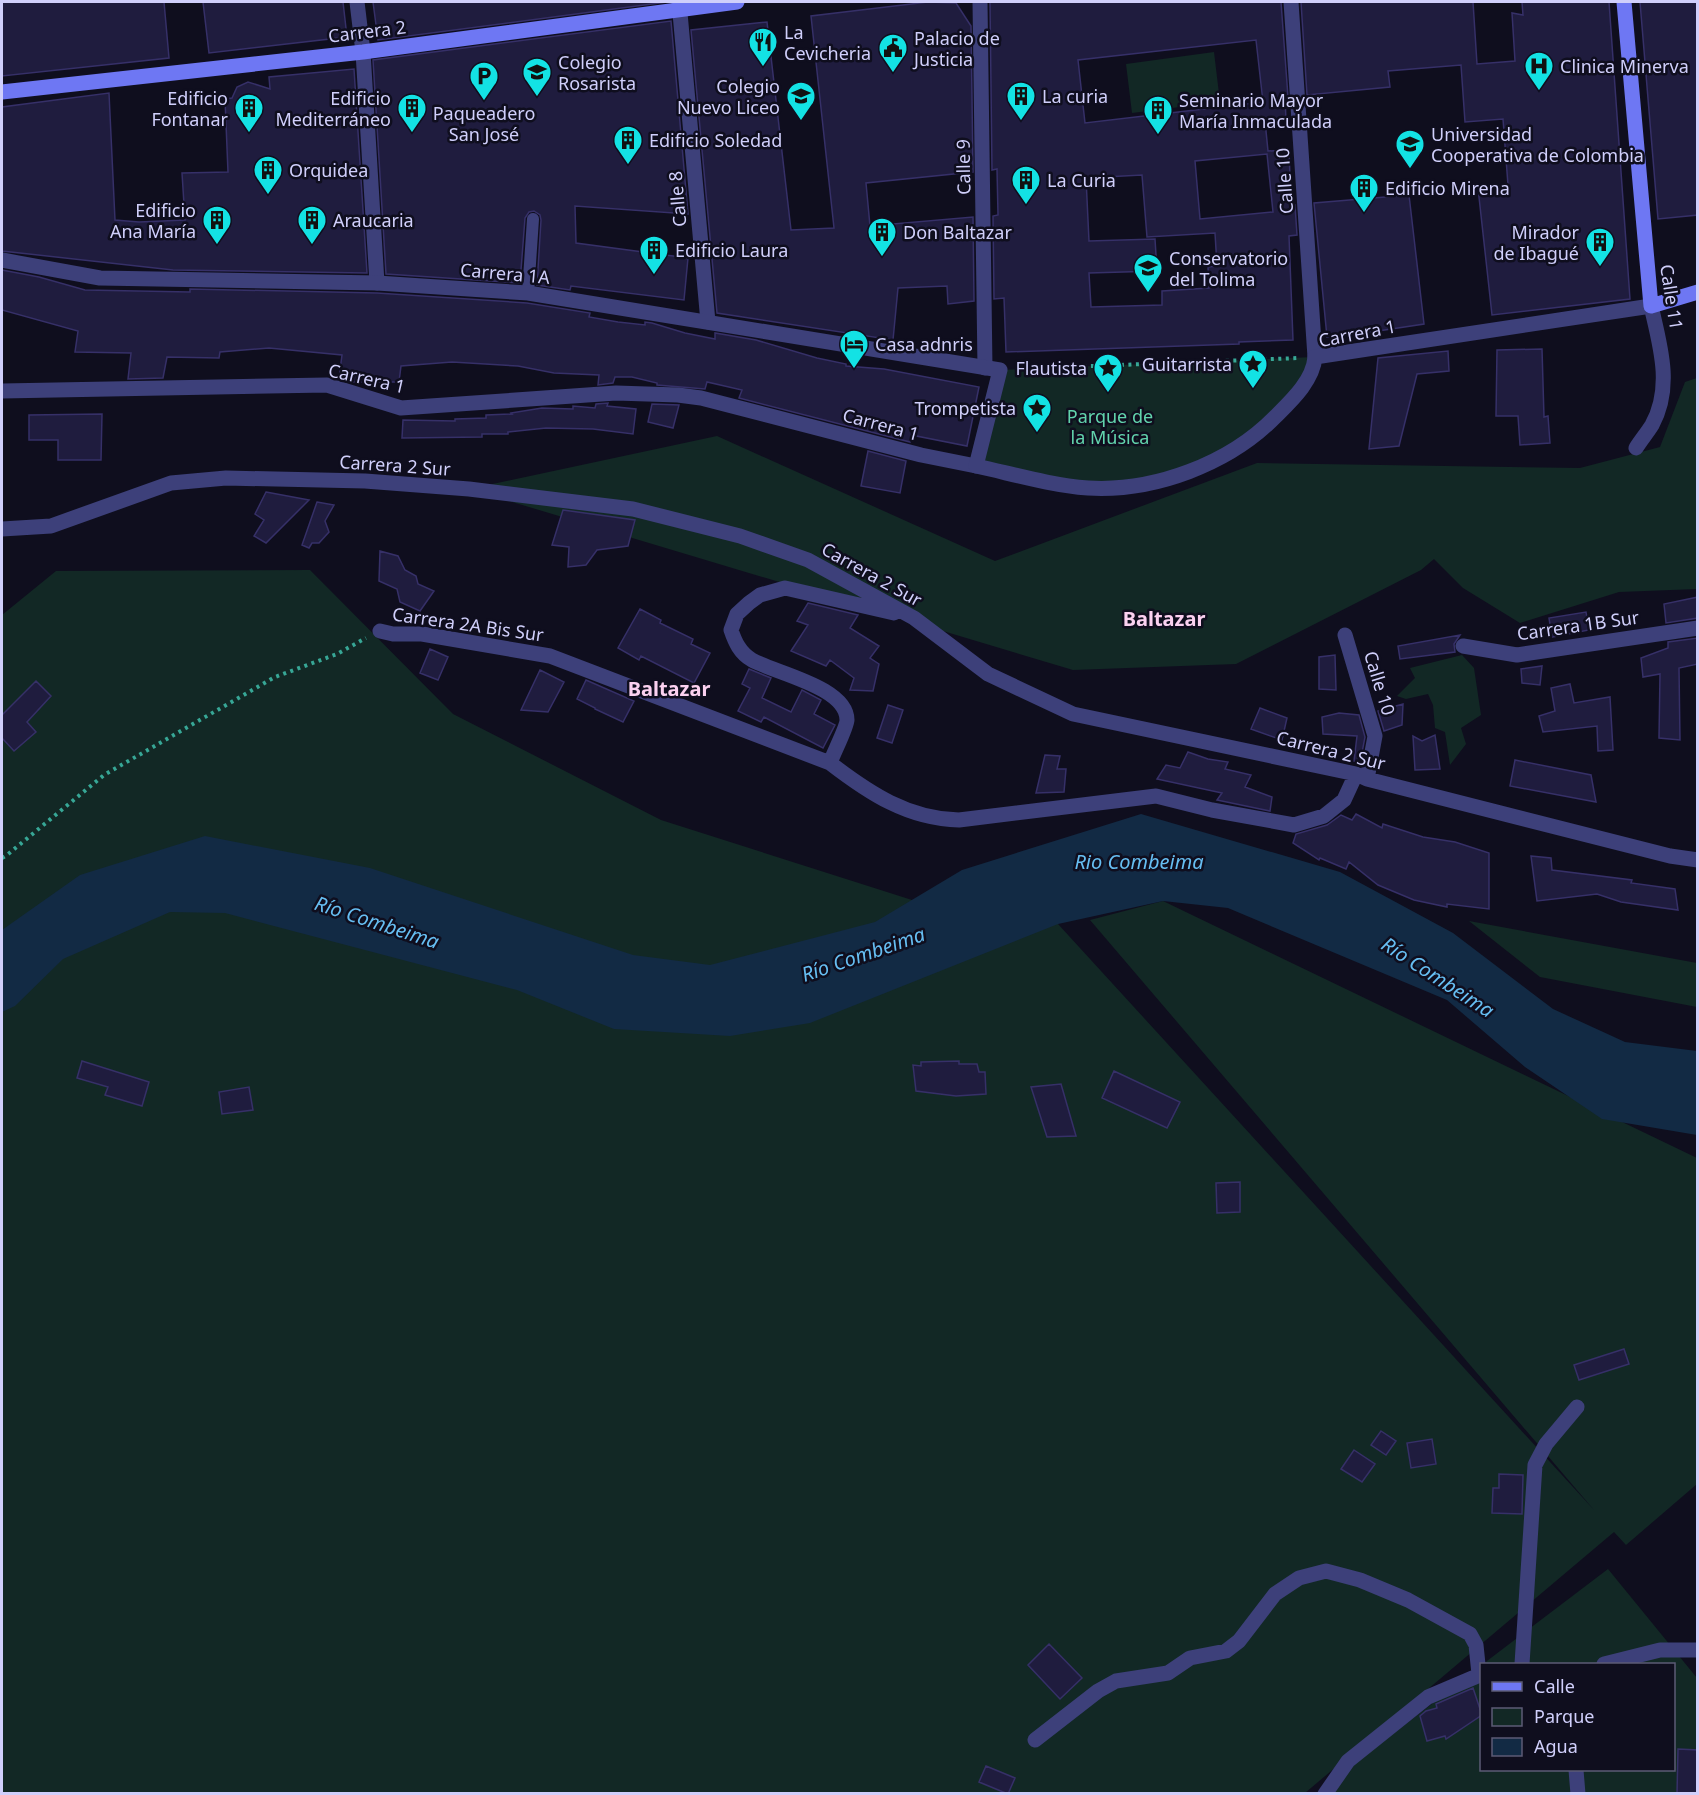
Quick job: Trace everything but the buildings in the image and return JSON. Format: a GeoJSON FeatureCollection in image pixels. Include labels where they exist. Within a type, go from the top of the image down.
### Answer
{"type":"FeatureCollection","features":[{"type":"Feature","properties":{"kind":"main road","name":"Carrera 2"},"geometry":{"type":"LineString","coordinates":[[2,92],[363,52],[680,6],[737,2]]}},
{"type":"Feature","properties":{"kind":"main road","name":"Calle 11"},"geometry":{"type":"LineString","coordinates":[[1624,2],[1651,306]]}},
{"type":"Feature","properties":{"kind":"main road","name":"Carrera 1"},"geometry":{"type":"LineString","coordinates":[[1651,306],[1698,291]]}},
{"type":"Feature","properties":{"kind":"street"},"geometry":{"type":"LineString","coordinates":[[357,2],[363,52],[377,283]]}},
{"type":"Feature","properties":{"kind":"street","name":"Calle 9"},"geometry":{"type":"LineString","coordinates":[[976,466],[993,369],[980,2]]}},
{"type":"Feature","properties":{"kind":"street","name":"Calle 10"},"geometry":{"type":"LineString","coordinates":[[1291,2],[1315,357]]}},
{"type":"Feature","properties":{"kind":"street","name":"Calle 8"},"geometry":{"type":"LineString","coordinates":[[680,6],[708,322]]}},
{"type":"Feature","properties":{"kind":"street","name":"Carrera 1A"},"geometry":{"type":"LineString","coordinates":[[2,260],[100,278],[377,283],[528,293],[993,369]]}},
{"type":"Feature","properties":{"kind":"street","name":"Carrera 1"},"geometry":{"type":"LineString","coordinates":[[2,391],[327,385],[401,408],[616,393],[678,395],[701,398],[921,455],[1058,484],[1088,488],[1133,485],[1191,470],[1244,443],[1269,423],[1299,390],[1312,371],[1315,357],[1651,306]]}},
{"type":"Feature","properties":{"kind":"street","name":"Calle 11"},"geometry":{"type":"LineString","coordinates":[[1636,448],[1653,423],[1662,395],[1664,365],[1651,306]]}},
{"type":"Feature","properties":{"kind":"street","name":"Carrera 2 Sur"},"geometry":{"type":"LineString","coordinates":[[2,529],[51,526],[171,483],[226,478],[365,481],[469,489],[633,509],[740,536],[808,560],[914,618],[988,674],[1073,714],[1361,776],[1696,861]]}},
{"type":"Feature","properties":{"kind":"street"},"geometry":{"type":"LineString","coordinates":[[830,763],[847,720],[842,705],[828,692],[750,659],[737,646],[730,630],[737,615],[760,595],[785,588],[914,618]]}},
{"type":"Feature","properties":{"kind":"street","name":"Carrera 1B Sur"},"geometry":{"type":"LineString","coordinates":[[1463,646],[1517,655],[1698,628]]}},
{"type":"Feature","properties":{"kind":"street","name":"Carrera 2A Bis Sur"},"geometry":{"type":"LineString","coordinates":[[380,631],[393,634],[422,634],[550,656],[830,763],[869,793],[938,820],[959,820],[1156,796],[1212,810],[1294,825],[1324,816],[1344,800],[1361,776]]}},
{"type":"Feature","properties":{"kind":"street","name":"Calle 10"},"geometry":{"type":"LineString","coordinates":[[1345,635],[1376,736],[1361,776]]}},
{"type":"Feature","properties":{"kind":"street"},"geometry":{"type":"LineString","coordinates":[[1522,1663],[1535,1465],[1546,1444],[1577,1407]]}},
{"type":"Feature","properties":{"kind":"street"},"geometry":{"type":"LineString","coordinates":[[1035,1740],[1098,1691],[1116,1681],[1167,1672],[1190,1658],[1226,1651],[1239,1641],[1275,1594],[1299,1578],[1326,1571],[1360,1580],[1408,1600],[1470,1634],[1476,1645],[1480,1674],[1428,1697],[1348,1761],[1325,1794]]}},
{"type":"Feature","properties":{"kind":"street"},"geometry":{"type":"LineString","coordinates":[[1611,1663],[1660,1650],[1698,1650]]}},
{"type":"Feature","properties":{"kind":"street"},"geometry":{"type":"LineString","coordinates":[[1575,1771],[1578,1794]]}},
{"type":"Feature","properties":{"kind":"lane"},"geometry":{"type":"LineString","coordinates":[[528,293],[533,219]]}},
{"type":"Feature","properties":{"kind":"path"},"geometry":{"type":"LineString","coordinates":[[993,369],[1315,357]]}},
{"type":"Feature","properties":{"kind":"path","name":"Carrera 2A Bis Sur"},"geometry":{"type":"LineString","coordinates":[[2,858],[104,775],[275,677],[337,654],[380,631]]}},
{"type":"Feature","properties":{"kind":"green space"},"geometry":{"type":"Polygon","coordinates":[[[1214,52],[1220,102],[1132,113],[1126,64],[1214,52]]]}},
{"type":"Feature","properties":{"kind":"green space","name":"Parque de la Música"},"geometry":{"type":"Polygon","coordinates":[[[1315,357],[1299,390],[1216,459],[1109,488],[976,466],[1000,370],[1315,357]]]}},
{"type":"Feature","properties":{"kind":"green space"},"geometry":{"type":"Polygon","coordinates":[[[1697,378],[1697,589],[1619,592],[1520,623],[1463,588],[1434,559],[1421,570],[1236,664],[1073,670],[469,489],[717,436],[995,561],[1257,463],[1580,468],[1660,447],[1685,382],[1697,378]]]}},
{"type":"Feature","properties":{"kind":"green space"},"geometry":{"type":"Polygon","coordinates":[[[310,570],[453,714],[661,820],[912,900],[1058,924],[1594,1510],[1090,920],[1163,901],[1697,1158],[1697,1484],[1626,1545],[1614,1532],[1305,1793],[2,1794],[2,615],[56,571],[310,570]]]}},
{"type":"Feature","properties":{"kind":"green space"},"geometry":{"type":"Polygon","coordinates":[[[1462,655],[1474,668],[1481,715],[1461,728],[1466,744],[1450,765],[1445,732],[1435,728],[1433,705],[1428,694],[1406,699],[1397,696],[1415,678],[1410,668],[1462,655]]]}},
{"type":"Feature","properties":{"kind":"green space"},"geometry":{"type":"Polygon","coordinates":[[[1469,921],[1697,963],[1697,1007],[1540,977],[1469,921]]]}},
{"type":"Feature","properties":{"kind":"green space"},"geometry":{"type":"Polygon","coordinates":[[[1608,1569],[1697,1678],[1697,1793],[1315,1794],[1480,1667],[1480,1771],[1675,1771],[1675,1663],[1484,1663],[1608,1569]]]}},
{"type":"Feature","properties":{"kind":"water","name":"Rio Combeima"},"geometry":{"type":"Polygon","coordinates":[[[1141,814],[1340,872],[1453,933],[1553,1009],[1625,1042],[1697,1051],[1697,1135],[1602,1119],[1525,1067],[1447,1000],[1228,908],[1163,901],[1058,924],[810,1023],[730,1036],[614,1029],[517,990],[225,913],[170,912],[63,959],[15,1006],[2,1012],[2,930],[80,875],[205,836],[370,868],[633,955],[710,965],[875,922],[962,870],[1141,814]]]}},
{"type":"Feature","properties":{"kind":"place","name":"La Cevicheria"},"geometry":{"type":"Point","coordinates":[763,68]}},
{"type":"Feature","properties":{"kind":"place","name":"Palacio de Justicia"},"geometry":{"type":"Point","coordinates":[893,74]}},
{"type":"Feature","properties":{"kind":"place","name":"Clinica Minerva"},"geometry":{"type":"Point","coordinates":[1539,92]}},
{"type":"Feature","properties":{"kind":"place","name":"Colegio Rosarista"},"geometry":{"type":"Point","coordinates":[537,98]}},
{"type":"Feature","properties":{"kind":"place","name":"Paqueadero San José"},"geometry":{"type":"Point","coordinates":[484,102]}},
{"type":"Feature","properties":{"kind":"place","name":"Colegio Nuevo Liceo"},"geometry":{"type":"Point","coordinates":[801,122]}},
{"type":"Feature","properties":{"kind":"place","name":"La curia"},"geometry":{"type":"Point","coordinates":[1021,122]}},
{"type":"Feature","properties":{"kind":"place","name":"Edificio Fontanar"},"geometry":{"type":"Point","coordinates":[249,134]}},
{"type":"Feature","properties":{"kind":"place","name":"Edificio Mediterráneo"},"geometry":{"type":"Point","coordinates":[412,134]}},
{"type":"Feature","properties":{"kind":"place","name":"Seminario Mayor María Inmaculada"},"geometry":{"type":"Point","coordinates":[1158,136]}},
{"type":"Feature","properties":{"kind":"place","name":"Edificio Soledad"},"geometry":{"type":"Point","coordinates":[628,166]}},
{"type":"Feature","properties":{"kind":"place","name":"Universidad Cooperativa de Colombia"},"geometry":{"type":"Point","coordinates":[1410,170]}},
{"type":"Feature","properties":{"kind":"place","name":"Orquidea"},"geometry":{"type":"Point","coordinates":[268,196]}},
{"type":"Feature","properties":{"kind":"place","name":"La Curia"},"geometry":{"type":"Point","coordinates":[1026,206]}},
{"type":"Feature","properties":{"kind":"place","name":"Edificio Mirena"},"geometry":{"type":"Point","coordinates":[1364,214]}},
{"type":"Feature","properties":{"kind":"place","name":"Edificio Ana María"},"geometry":{"type":"Point","coordinates":[217,246]}},
{"type":"Feature","properties":{"kind":"place","name":"Araucaria"},"geometry":{"type":"Point","coordinates":[312,246]}},
{"type":"Feature","properties":{"kind":"place","name":"Don Baltazar"},"geometry":{"type":"Point","coordinates":[882,258]}},
{"type":"Feature","properties":{"kind":"place","name":"Mirador de Ibagué"},"geometry":{"type":"Point","coordinates":[1600,268]}},
{"type":"Feature","properties":{"kind":"place","name":"Edificio Laura"},"geometry":{"type":"Point","coordinates":[654,276]}},
{"type":"Feature","properties":{"kind":"place","name":"Conservatorio del Tolima"},"geometry":{"type":"Point","coordinates":[1148,294]}},
{"type":"Feature","properties":{"kind":"place","name":"Casa adnris"},"geometry":{"type":"Point","coordinates":[854,370]}},
{"type":"Feature","properties":{"kind":"place","name":"Guitarrista"},"geometry":{"type":"Point","coordinates":[1253,390]}},
{"type":"Feature","properties":{"kind":"place","name":"Flautista"},"geometry":{"type":"Point","coordinates":[1108,394]}},
{"type":"Feature","properties":{"kind":"place","name":"Trompetista"},"geometry":{"type":"Point","coordinates":[1037,434]}},
{"type":"Feature","properties":{"kind":"district","name":"Baltazar"},"geometry":{"type":"Point","coordinates":[1164,618]}},
{"type":"Feature","properties":{"kind":"district","name":"Baltazar"},"geometry":{"type":"Point","coordinates":[669,688]}},
{"type":"Feature","properties":{"kind":"water label","name":"Río Combeima"},"geometry":{"type":"Point","coordinates":[377,922]}},
{"type":"Feature","properties":{"kind":"water label","name":"Río Combeima"},"geometry":{"type":"Point","coordinates":[863,954]}},
{"type":"Feature","properties":{"kind":"water label","name":"Río Combeima"},"geometry":{"type":"Point","coordinates":[1438,977]}}]}
